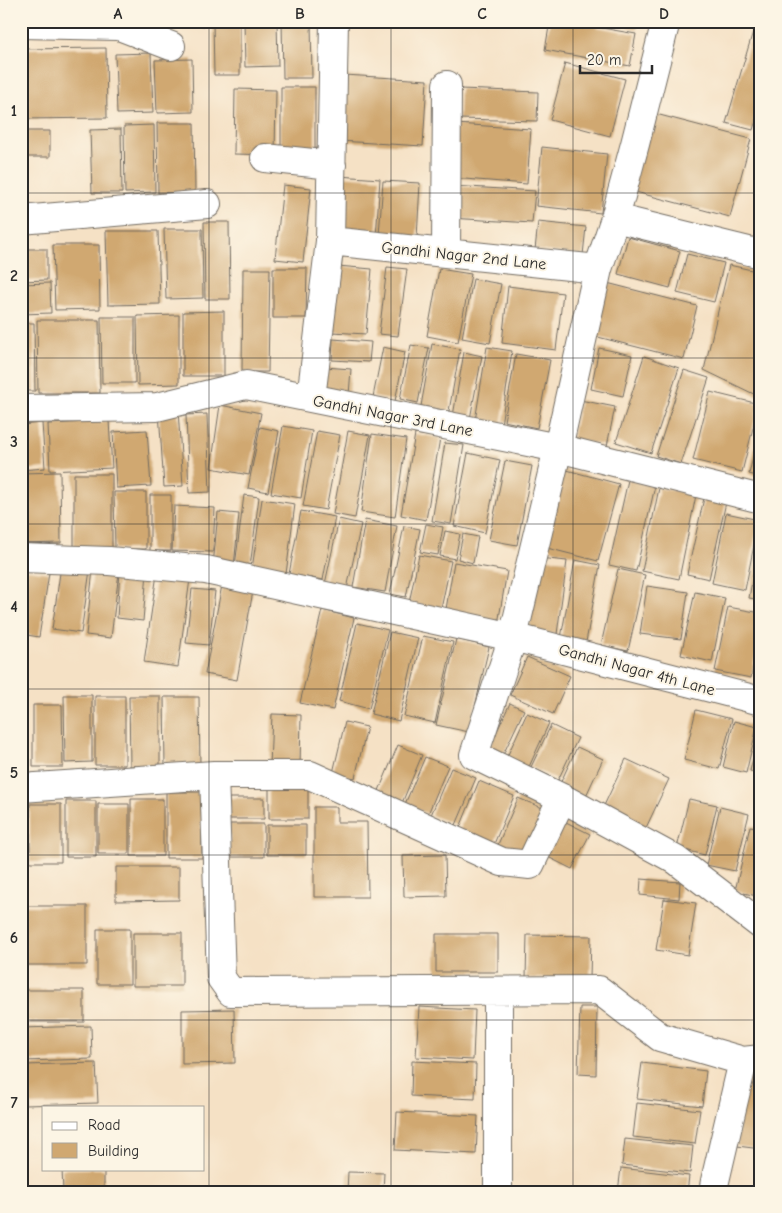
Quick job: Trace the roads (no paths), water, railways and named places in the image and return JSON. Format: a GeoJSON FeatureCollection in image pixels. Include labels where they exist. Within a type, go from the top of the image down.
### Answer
{"type":"FeatureCollection","features":[{"type":"Feature","properties":{"kind":"street"},"geometry":{"type":"LineString","coordinates":[[311,398],[330,240],[334,21]]}},
{"type":"Feature","properties":{"kind":"street"},"geometry":{"type":"LineString","coordinates":[[666,21],[615,218],[598,269],[513,637],[474,755],[562,798],[676,860],[761,925]]}},
{"type":"Feature","properties":{"kind":"street"},"geometry":{"type":"LineString","coordinates":[[21,24],[119,26],[172,46]]}},
{"type":"Feature","properties":{"kind":"street"},"geometry":{"type":"LineString","coordinates":[[446,253],[447,84]]}},
{"type":"Feature","properties":{"kind":"street"},"geometry":{"type":"LineString","coordinates":[[265,158],[332,165]]}},
{"type":"Feature","properties":{"kind":"street"},"geometry":{"type":"LineString","coordinates":[[21,220],[207,204]]}},
{"type":"Feature","properties":{"kind":"street"},"geometry":{"type":"LineString","coordinates":[[615,218],[761,254]]}},
{"type":"Feature","properties":{"kind":"street","name":"Gandhi Nagar 2nd Lane"},"geometry":{"type":"LineString","coordinates":[[330,240],[598,269]]}},
{"type":"Feature","properties":{"kind":"street","name":"Gandhi Nagar 3rd Lane"},"geometry":{"type":"LineString","coordinates":[[21,409],[157,407],[246,385],[558,448],[761,498]]}},
{"type":"Feature","properties":{"kind":"street","name":"Gandhi Nagar 4th Lane"},"geometry":{"type":"LineString","coordinates":[[21,558],[109,561],[206,570],[513,637],[761,701]]}},
{"type":"Feature","properties":{"kind":"street"},"geometry":{"type":"LineString","coordinates":[[21,788],[214,775],[310,775],[502,862],[530,864],[562,798]]}},
{"type":"Feature","properties":{"kind":"street"},"geometry":{"type":"LineString","coordinates":[[214,775],[221,978],[231,992],[599,990],[660,1037],[752,1060],[715,1181],[714,1192]]}},
{"type":"Feature","properties":{"kind":"street"},"geometry":{"type":"LineString","coordinates":[[498,991],[498,1192]]}}]}
